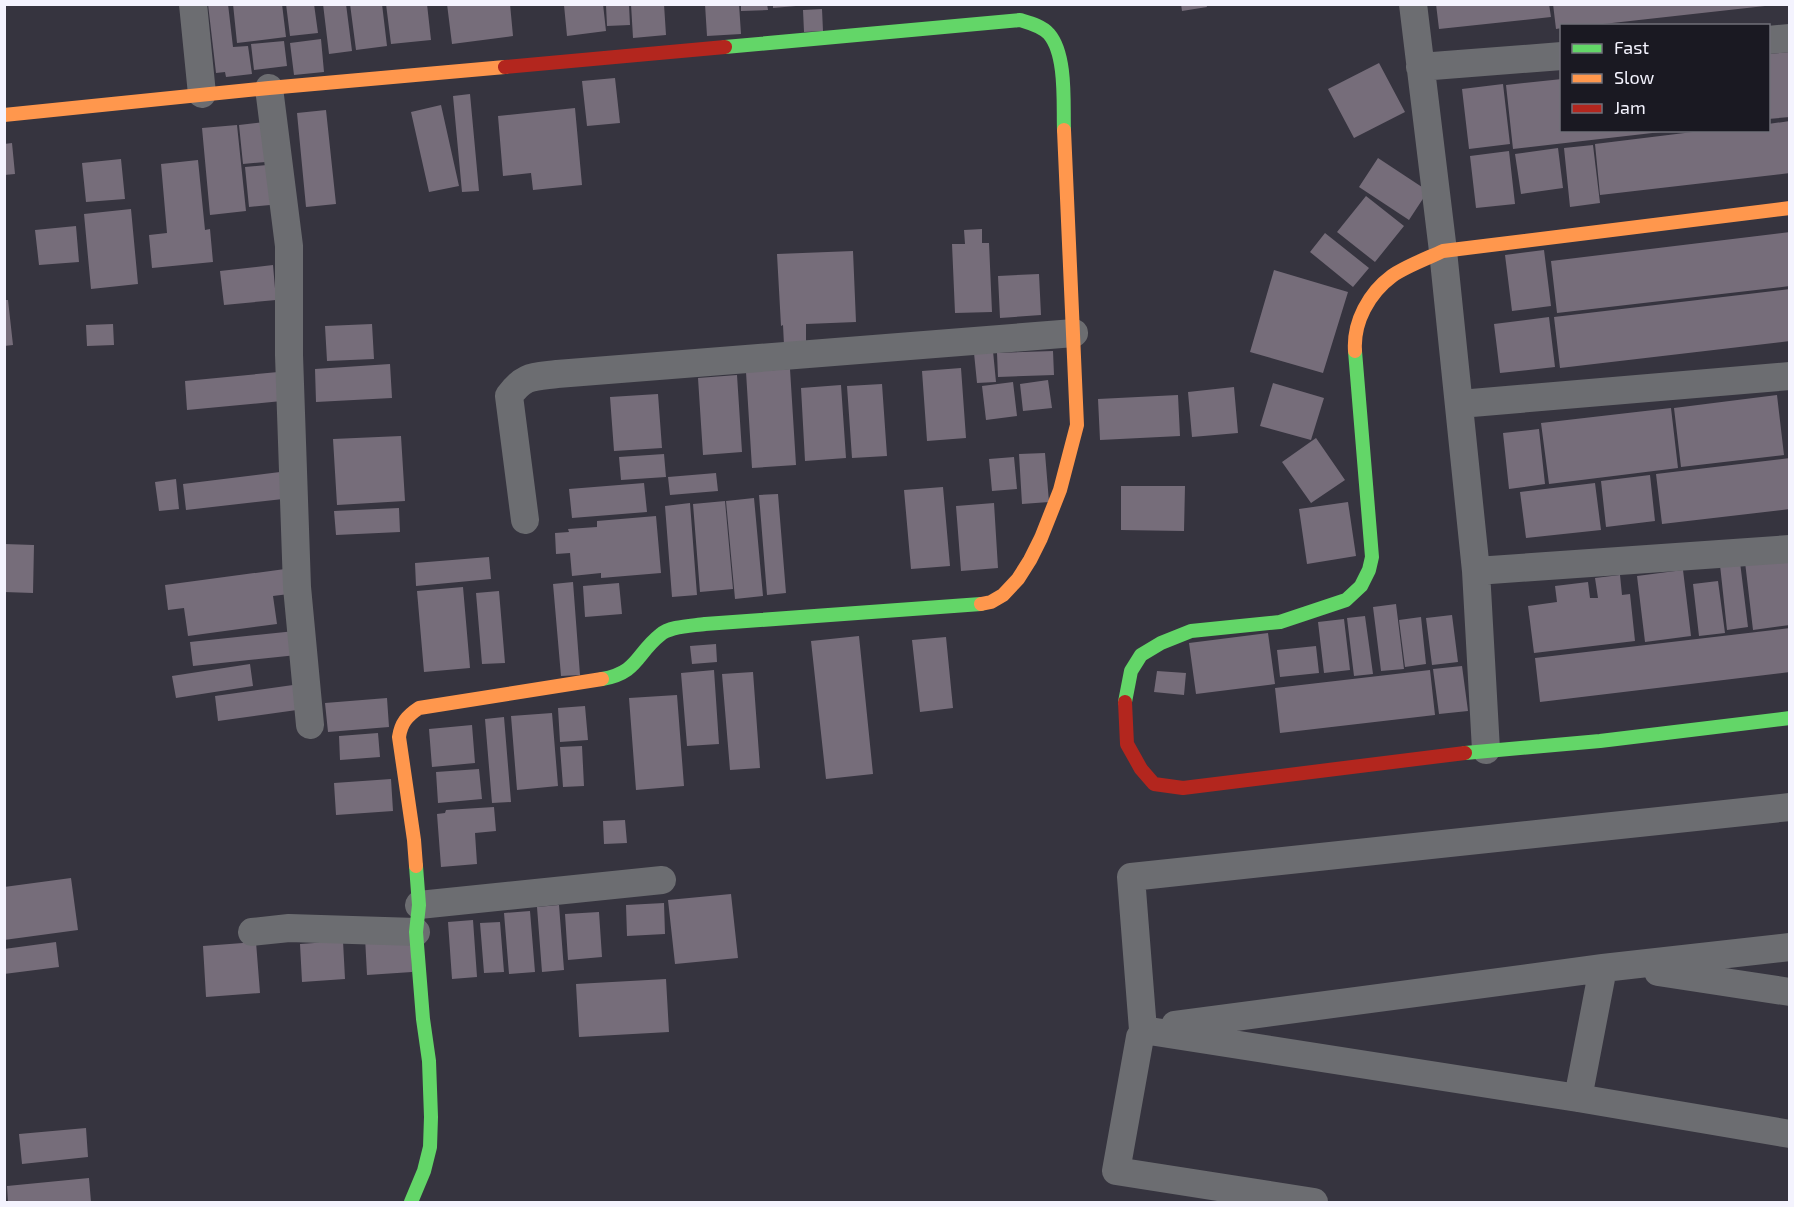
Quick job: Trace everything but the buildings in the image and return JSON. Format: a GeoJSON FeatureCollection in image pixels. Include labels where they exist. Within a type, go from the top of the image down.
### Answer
{"type":"FeatureCollection","features":[{"type":"Feature","properties":{"kind":"street"},"geometry":{"type":"LineString","coordinates":[[193,4],[202,94]]}},
{"type":"Feature","properties":{"kind":"street"},"geometry":{"type":"LineString","coordinates":[[1413,4],[1460,404],[1476,571],[1486,750]]}},
{"type":"Feature","properties":{"kind":"street"},"geometry":{"type":"LineString","coordinates":[[4,116],[202,94],[1020,20],[1034,24],[1053,38],[1061,63],[1077,425],[1072,452],[1048,522],[1022,574],[1004,595],[989,603],[674,628],[661,633],[627,670],[612,677],[419,708],[408,714],[401,723],[399,737],[414,840],[423,1020],[429,1061],[430,1147],[424,1171],[411,1203]]}},
{"type":"Feature","properties":{"kind":"street"},"geometry":{"type":"LineString","coordinates":[[1770,40],[1790,38]]}},
{"type":"Feature","properties":{"kind":"street"},"geometry":{"type":"LineString","coordinates":[[1420,67],[1560,56]]}},
{"type":"Feature","properties":{"kind":"street"},"geometry":{"type":"LineString","coordinates":[[269,88],[290,246],[289,355],[297,587],[310,725]]}},
{"type":"Feature","properties":{"kind":"street"},"geometry":{"type":"LineString","coordinates":[[1790,208],[1443,251],[1392,276],[1372,296],[1358,322],[1354,345],[1372,556],[1369,570],[1361,586],[1346,600],[1280,622],[1191,631],[1161,643],[1141,655],[1131,671],[1125,702],[1127,744],[1141,769],[1154,784],[1183,788],[1486,750],[1600,741],[1790,718]]}},
{"type":"Feature","properties":{"kind":"street"},"geometry":{"type":"LineString","coordinates":[[525,520],[509,396],[516,385],[525,379],[557,374],[1074,333]]}},
{"type":"Feature","properties":{"kind":"street"},"geometry":{"type":"LineString","coordinates":[[1460,404],[1790,376]]}},
{"type":"Feature","properties":{"kind":"street"},"geometry":{"type":"LineString","coordinates":[[1476,571],[1790,549]]}},
{"type":"Feature","properties":{"kind":"street"},"geometry":{"type":"LineString","coordinates":[[1314,1203],[1116,1171],[1142,1033],[1131,877],[1790,807]]}},
{"type":"Feature","properties":{"kind":"street"},"geometry":{"type":"LineString","coordinates":[[252,932],[417,919],[662,880]]}},
{"type":"Feature","properties":{"kind":"street"},"geometry":{"type":"LineString","coordinates":[[1142,1033],[1613,967],[1790,947]]}},
{"type":"Feature","properties":{"kind":"street"},"geometry":{"type":"LineString","coordinates":[[1613,967],[1790,992]]}},
{"type":"Feature","properties":{"kind":"street"},"geometry":{"type":"LineString","coordinates":[[1578,1098],[1613,967]]}},
{"type":"Feature","properties":{"kind":"street"},"geometry":{"type":"LineString","coordinates":[[1142,1033],[1578,1098],[1790,1134]]}},
{"type":"Feature","properties":{"kind":"traffic: fast"},"geometry":{"type":"LineString","coordinates":[[725,47],[1020,20],[1043,29],[1055,43],[1063,80],[1064,130]]}},
{"type":"Feature","properties":{"kind":"traffic: fast"},"geometry":{"type":"LineString","coordinates":[[1125,702],[1131,671],[1141,655],[1161,643],[1191,631],[1280,622],[1346,600],[1361,586],[1369,570],[1372,557],[1355,351]]}},
{"type":"Feature","properties":{"kind":"traffic: fast"},"geometry":{"type":"LineString","coordinates":[[602,679],[623,672],[636,662],[660,635],[675,628],[981,604]]}},
{"type":"Feature","properties":{"kind":"traffic: fast"},"geometry":{"type":"LineString","coordinates":[[1465,753],[1600,741],[1790,718]]}},
{"type":"Feature","properties":{"kind":"traffic: fast"},"geometry":{"type":"LineString","coordinates":[[411,1202],[424,1171],[430,1147],[431,1117],[429,1061],[416,932],[419,905],[416,866]]}},
{"type":"Feature","properties":{"kind":"traffic: slow"},"geometry":{"type":"LineString","coordinates":[[4,115],[505,67]]}},
{"type":"Feature","properties":{"kind":"traffic: slow"},"geometry":{"type":"LineString","coordinates":[[981,604],[991,602],[1003,595],[1018,579],[1030,560],[1060,490],[1077,425],[1064,130]]}},
{"type":"Feature","properties":{"kind":"traffic: slow"},"geometry":{"type":"LineString","coordinates":[[1355,351],[1360,319],[1376,291],[1397,273],[1443,251],[1790,208]]}},
{"type":"Feature","properties":{"kind":"traffic: slow"},"geometry":{"type":"LineString","coordinates":[[416,866],[399,737],[401,728],[408,717],[419,708],[602,679]]}},
{"type":"Feature","properties":{"kind":"traffic: jam"},"geometry":{"type":"LineString","coordinates":[[505,67],[725,47]]}},
{"type":"Feature","properties":{"kind":"traffic: jam"},"geometry":{"type":"LineString","coordinates":[[1125,702],[1127,744],[1141,769],[1154,784],[1183,788],[1465,753]]}}]}
